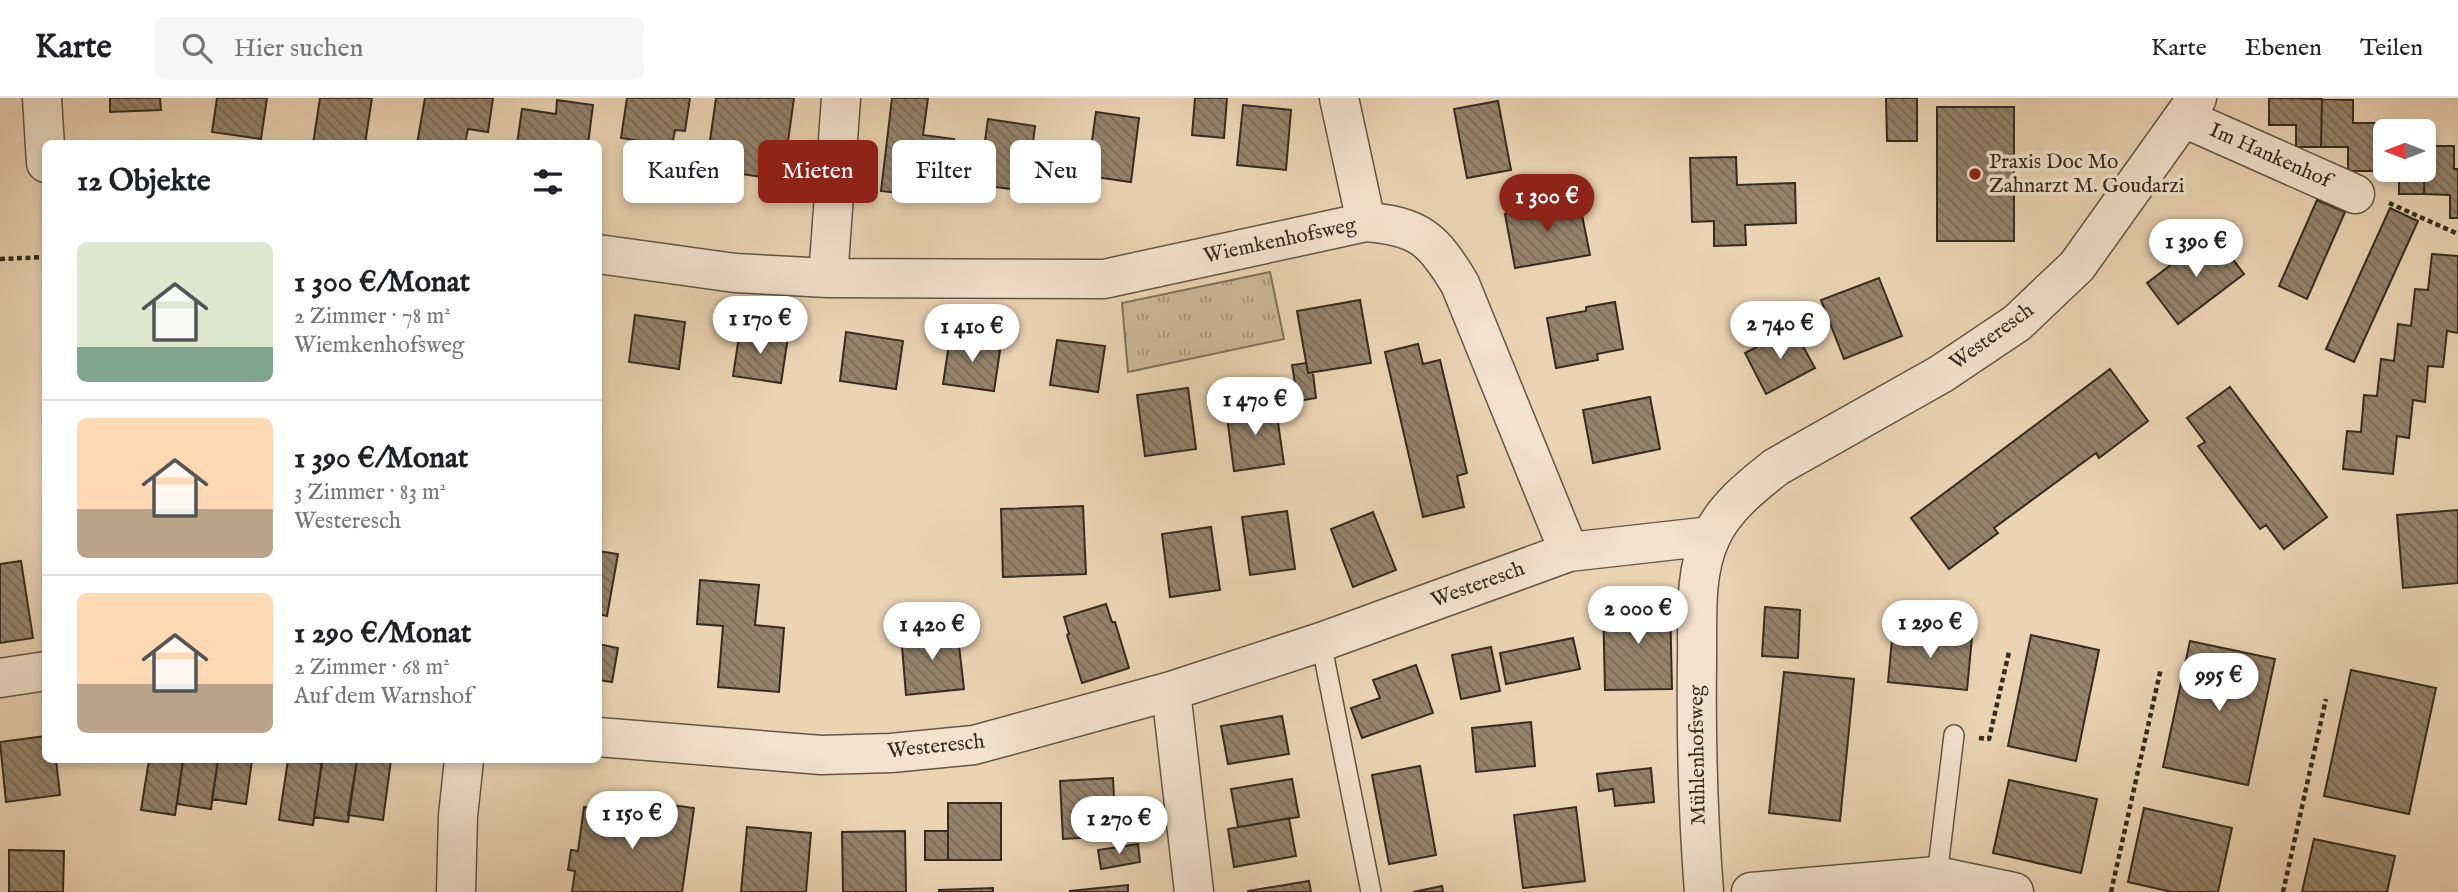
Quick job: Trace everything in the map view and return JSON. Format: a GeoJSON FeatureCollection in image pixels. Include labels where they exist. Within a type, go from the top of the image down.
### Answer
{"type":"FeatureCollection","features":[{"type":"Feature","properties":{"kind":"street"},"geometry":{"type":"LineString","coordinates":[[42,98],[45,140]]}},
{"type":"Feature","properties":{"kind":"street"},"geometry":{"type":"LineString","coordinates":[[828,278],[841,98]]}},
{"type":"Feature","properties":{"kind":"street"},"geometry":{"type":"LineString","coordinates":[[1339,98],[1366,222]]}},
{"type":"Feature","properties":{"kind":"street","name":"Im Hankenhof"},"geometry":{"type":"LineString","coordinates":[[2190,108],[2356,194]]}},
{"type":"Feature","properties":{"kind":"street","name":"Westeresch"},"geometry":{"type":"LineString","coordinates":[[602,737],[821,755],[891,753],[974,745],[1171,691],[1321,642],[1569,552],[1711,536],[1752,486],[1776,467],[1941,374],[2025,316],[2077,266],[2190,108]]}},
{"type":"Feature","properties":{"kind":"street","name":"Wiemkenhofsweg"},"geometry":{"type":"LineString","coordinates":[[602,255],[735,273],[828,278],[1104,279],[1366,222],[1396,225],[1424,237],[1444,258],[1460,284],[1569,552]]}},
{"type":"Feature","properties":{"kind":"street","name":"Mühlenhofsweg"},"geometry":{"type":"LineString","coordinates":[[1704,892],[1696,756],[1698,598],[1701,567],[1711,536]]}},
{"type":"Feature","properties":{"kind":"street"},"geometry":{"type":"LineString","coordinates":[[0,678],[42,672]]}},
{"type":"Feature","properties":{"kind":"street"},"geometry":{"type":"LineString","coordinates":[[1171,691],[1194,892]]}},
{"type":"Feature","properties":{"kind":"street"},"geometry":{"type":"LineString","coordinates":[[456,892],[458,816],[464,763]]}},
{"type":"Feature","properties":{"kind":"street"},"geometry":{"type":"LineString","coordinates":[[1751,892],[1937,876],[2014,892]]}},
{"type":"Feature","properties":{"kind":"lane"},"geometry":{"type":"LineString","coordinates":[[1321,642],[1371,892]]}},
{"type":"Feature","properties":{"kind":"lane"},"geometry":{"type":"LineString","coordinates":[[1937,876],[1954,735]]}},
{"type":"Feature","properties":{"kind":"path"},"geometry":{"type":"LineString","coordinates":[[2356,194],[2391,203],[2458,234]]}},
{"type":"Feature","properties":{"kind":"path"},"geometry":{"type":"LineString","coordinates":[[0,260],[42,257]]}},
{"type":"Feature","properties":{"kind":"path"},"geometry":{"type":"LineString","coordinates":[[1954,735],[1989,739],[2009,652]]}},
{"type":"Feature","properties":{"kind":"path"},"geometry":{"type":"LineString","coordinates":[[2111,892],[2161,668]]}},
{"type":"Feature","properties":{"kind":"path"},"geometry":{"type":"LineString","coordinates":[[2283,892],[2326,699]]}},
{"type":"Feature","properties":{"kind":"green space"},"geometry":{"type":"Polygon","coordinates":[[[1270,272],[1284,339],[1128,372],[1122,303],[1270,272]]]}},
{"type":"Feature","properties":{"kind":"building"},"geometry":{"type":"Polygon","coordinates":[[[110,98],[160,98],[161,110],[110,112],[110,98]]]}},
{"type":"Feature","properties":{"kind":"building"},"geometry":{"type":"Polygon","coordinates":[[[217,98],[267,98],[261,139],[212,132],[217,98]]]}},
{"type":"Feature","properties":{"kind":"building"},"geometry":{"type":"Polygon","coordinates":[[[320,98],[372,98],[366,140],[314,140],[320,98]]]}},
{"type":"Feature","properties":{"kind":"building"},"geometry":{"type":"Polygon","coordinates":[[[425,98],[493,98],[488,132],[468,129],[466,140],[418,140],[425,98]]]}},
{"type":"Feature","properties":{"kind":"building"},"geometry":{"type":"Polygon","coordinates":[[[627,98],[690,98],[685,131],[675,130],[673,140],[621,138],[627,98]]]}},
{"type":"Feature","properties":{"kind":"building"},"geometry":{"type":"Polygon","coordinates":[[[716,98],[794,98],[788,140],[758,140],[758,176],[744,174],[744,140],[710,140],[716,98]]]}},
{"type":"Feature","properties":{"kind":"building"},"geometry":{"type":"Polygon","coordinates":[[[892,98],[928,98],[923,135],[954,140],[892,140],[892,192],[881,191],[892,98]]]}},
{"type":"Feature","properties":{"kind":"building"},"geometry":{"type":"Polygon","coordinates":[[[1195,98],[1227,98],[1224,138],[1192,135],[1195,98]]]}},
{"type":"Feature","properties":{"kind":"building"},"geometry":{"type":"Polygon","coordinates":[[[1886,98],[1917,98],[1917,141],[1887,141],[1886,98]]]}},
{"type":"Feature","properties":{"kind":"building"},"geometry":{"type":"Polygon","coordinates":[[[2269,98],[2322,99],[2321,147],[2296,147],[2296,125],[2269,125],[2269,98]]]}},
{"type":"Feature","properties":{"kind":"building"},"geometry":{"type":"Polygon","coordinates":[[[2322,99],[2353,100],[2353,123],[2373,123],[2373,171],[2348,171],[2348,147],[2321,147],[2322,99]]]}},
{"type":"Feature","properties":{"kind":"building"},"geometry":{"type":"Polygon","coordinates":[[[557,100],[593,105],[589,140],[518,140],[522,109],[556,114],[557,100]]]}},
{"type":"Feature","properties":{"kind":"building"},"geometry":{"type":"Polygon","coordinates":[[[1498,101],[1511,170],[1467,178],[1454,109],[1498,101]]]}},
{"type":"Feature","properties":{"kind":"building"},"geometry":{"type":"Polygon","coordinates":[[[1243,105],[1291,110],[1286,170],[1237,165],[1243,105]]]}},
{"type":"Feature","properties":{"kind":"building","name":"Praxis Doc Mo Zahnarzt M. Goudarzi"},"geometry":{"type":"Polygon","coordinates":[[[1937,107],[2014,107],[2014,241],[1937,241],[1937,107]]]}},
{"type":"Feature","properties":{"kind":"building"},"geometry":{"type":"Polygon","coordinates":[[[1096,112],[1139,118],[1131,182],[1101,178],[1101,140],[1092,140],[1096,112]]]}},
{"type":"Feature","properties":{"kind":"building"},"geometry":{"type":"Polygon","coordinates":[[[988,119],[1035,126],[1033,140],[1010,140],[1010,189],[996,187],[996,140],[985,140],[988,119]]]}},
{"type":"Feature","properties":{"kind":"building"},"geometry":{"type":"Polygon","coordinates":[[[2436,146],[2454,146],[2454,169],[2458,169],[2458,218],[2450,218],[2450,195],[2424,194],[2424,182],[2436,182],[2436,146]]]}},
{"type":"Feature","properties":{"kind":"building"},"geometry":{"type":"Polygon","coordinates":[[[1736,157],[1737,185],[1795,183],[1796,223],[1745,225],[1746,245],[1714,246],[1714,221],[1692,222],[1690,158],[1736,157]]]}},
{"type":"Feature","properties":{"kind":"building"},"geometry":{"type":"Polygon","coordinates":[[[2399,182],[2424,182],[2424,194],[2399,194],[2399,182]]]}},
{"type":"Feature","properties":{"kind":"building"},"geometry":{"type":"Polygon","coordinates":[[[1579,200],[1590,255],[1515,268],[1505,214],[1579,200]]]}},
{"type":"Feature","properties":{"kind":"building"},"geometry":{"type":"Polygon","coordinates":[[[2317,200],[2345,212],[2307,299],[2279,286],[2317,200]]]}},
{"type":"Feature","properties":{"kind":"building"},"geometry":{"type":"Polygon","coordinates":[[[2390,208],[2418,221],[2354,362],[2326,349],[2390,208]]]}},
{"type":"Feature","properties":{"kind":"building"},"geometry":{"type":"Polygon","coordinates":[[[2213,233],[2244,274],[2178,324],[2147,283],[2213,233]]]}},
{"type":"Feature","properties":{"kind":"building"},"geometry":{"type":"Polygon","coordinates":[[[2432,254],[2458,256],[2458,333],[2447,331],[2443,367],[2428,366],[2425,402],[2413,400],[2409,438],[2397,436],[2393,474],[2343,469],[2347,431],[2361,432],[2364,395],[2377,396],[2381,359],[2394,361],[2398,324],[2411,326],[2415,289],[2428,290],[2432,254]]]}},
{"type":"Feature","properties":{"kind":"building"},"geometry":{"type":"Polygon","coordinates":[[[1879,278],[1902,336],[1844,359],[1821,300],[1879,278]]]}},
{"type":"Feature","properties":{"kind":"building"},"geometry":{"type":"Polygon","coordinates":[[[1360,300],[1371,363],[1308,373],[1297,311],[1360,300]]]}},
{"type":"Feature","properties":{"kind":"building"},"geometry":{"type":"Polygon","coordinates":[[[1615,302],[1623,349],[1597,354],[1598,360],[1556,368],[1547,318],[1586,311],[1586,307],[1615,302]]]}},
{"type":"Feature","properties":{"kind":"building"},"geometry":{"type":"Polygon","coordinates":[[[635,315],[685,322],[679,369],[629,362],[635,315]]]}},
{"type":"Feature","properties":{"kind":"building"},"geometry":{"type":"Polygon","coordinates":[[[1793,328],[1815,368],[1766,394],[1745,353],[1793,328]]]}},
{"type":"Feature","properties":{"kind":"building"},"geometry":{"type":"Polygon","coordinates":[[[740,330],[788,337],[781,383],[733,376],[740,330]]]}},
{"type":"Feature","properties":{"kind":"building"},"geometry":{"type":"Polygon","coordinates":[[[846,332],[903,341],[896,389],[840,381],[846,332]]]}},
{"type":"Feature","properties":{"kind":"building"},"geometry":{"type":"Polygon","coordinates":[[[950,337],[1001,344],[994,391],[943,384],[950,337]]]}},
{"type":"Feature","properties":{"kind":"building"},"geometry":{"type":"Polygon","coordinates":[[[1057,340],[1105,346],[1098,392],[1050,385],[1057,340]]]}},
{"type":"Feature","properties":{"kind":"building"},"geometry":{"type":"Polygon","coordinates":[[[1418,344],[1423,364],[1440,360],[1467,473],[1457,476],[1464,507],[1423,517],[1385,352],[1418,344]]]}},
{"type":"Feature","properties":{"kind":"building"},"geometry":{"type":"Polygon","coordinates":[[[1306,363],[1308,373],[1313,373],[1316,398],[1298,401],[1292,365],[1306,363]]]}},
{"type":"Feature","properties":{"kind":"building"},"geometry":{"type":"Polygon","coordinates":[[[2110,369],[2148,421],[2099,458],[2096,453],[1994,528],[1998,533],[1949,569],[1911,518],[2110,369]]]}},
{"type":"Feature","properties":{"kind":"building"},"geometry":{"type":"Polygon","coordinates":[[[2230,387],[2327,517],[2284,549],[2266,525],[2260,529],[2198,446],[2205,442],[2187,418],[2230,387]]]}},
{"type":"Feature","properties":{"kind":"building"},"geometry":{"type":"Polygon","coordinates":[[[1188,388],[1196,449],[1145,456],[1137,395],[1188,388]]]}},
{"type":"Feature","properties":{"kind":"building"},"geometry":{"type":"Polygon","coordinates":[[[1650,397],[1660,449],[1593,463],[1583,410],[1650,397]]]}},
{"type":"Feature","properties":{"kind":"building"},"geometry":{"type":"Polygon","coordinates":[[[1275,402],[1284,464],[1234,471],[1226,409],[1275,402]]]}},
{"type":"Feature","properties":{"kind":"building"},"geometry":{"type":"Polygon","coordinates":[[[1083,506],[1086,574],[1003,577],[1001,509],[1083,506]]]}},
{"type":"Feature","properties":{"kind":"building"},"geometry":{"type":"Polygon","coordinates":[[[2458,510],[2458,583],[2403,588],[2397,515],[2458,510]]]}},
{"type":"Feature","properties":{"kind":"building"},"geometry":{"type":"Polygon","coordinates":[[[1287,511],[1295,569],[1250,575],[1242,517],[1287,511]]]}},
{"type":"Feature","properties":{"kind":"building"},"geometry":{"type":"Polygon","coordinates":[[[1373,512],[1396,570],[1353,587],[1331,529],[1373,512]]]}},
{"type":"Feature","properties":{"kind":"building"},"geometry":{"type":"Polygon","coordinates":[[[1211,527],[1220,590],[1170,597],[1162,534],[1211,527]]]}},
{"type":"Feature","properties":{"kind":"building"},"geometry":{"type":"Polygon","coordinates":[[[602,552],[618,554],[607,616],[602,615],[602,552]]]}},
{"type":"Feature","properties":{"kind":"building"},"geometry":{"type":"Polygon","coordinates":[[[21,561],[33,638],[0,643],[0,564],[21,561]]]}},
{"type":"Feature","properties":{"kind":"building"},"geometry":{"type":"Polygon","coordinates":[[[700,580],[759,585],[755,625],[784,628],[779,692],[718,687],[723,626],[697,624],[700,580]]]}},
{"type":"Feature","properties":{"kind":"building"},"geometry":{"type":"Polygon","coordinates":[[[1670,601],[1672,689],[1605,690],[1603,603],[1670,601]]]}},
{"type":"Feature","properties":{"kind":"building"},"geometry":{"type":"Polygon","coordinates":[[[1106,604],[1112,622],[1115,622],[1129,668],[1082,683],[1064,617],[1106,604]]]}},
{"type":"Feature","properties":{"kind":"building"},"geometry":{"type":"Polygon","coordinates":[[[1765,607],[1800,610],[1798,658],[1762,656],[1765,607]]]}},
{"type":"Feature","properties":{"kind":"building"},"geometry":{"type":"Polygon","coordinates":[[[957,628],[964,689],[906,695],[901,634],[957,628]]]}},
{"type":"Feature","properties":{"kind":"building"},"geometry":{"type":"Polygon","coordinates":[[[1893,629],[1972,637],[1967,690],[1888,682],[1893,629]]]}},
{"type":"Feature","properties":{"kind":"building"},"geometry":{"type":"Polygon","coordinates":[[[2031,635],[2099,650],[2076,761],[2008,746],[2031,635]]]}},
{"type":"Feature","properties":{"kind":"building"},"geometry":{"type":"Polygon","coordinates":[[[1573,638],[1580,669],[1506,684],[1500,653],[1573,638]]]}},
{"type":"Feature","properties":{"kind":"building"},"geometry":{"type":"Polygon","coordinates":[[[2190,641],[2275,659],[2248,785],[2163,767],[2190,641]]]}},
{"type":"Feature","properties":{"kind":"building"},"geometry":{"type":"Polygon","coordinates":[[[602,645],[618,648],[612,682],[602,681],[602,645]]]}},
{"type":"Feature","properties":{"kind":"building"},"geometry":{"type":"Polygon","coordinates":[[[1491,647],[1500,691],[1461,699],[1452,655],[1491,647]]]}},
{"type":"Feature","properties":{"kind":"building"},"geometry":{"type":"Polygon","coordinates":[[[1416,665],[1433,713],[1362,738],[1351,708],[1380,698],[1373,680],[1416,665]]]}},
{"type":"Feature","properties":{"kind":"building"},"geometry":{"type":"Polygon","coordinates":[[[2351,670],[2436,688],[2409,814],[2324,796],[2351,670]]]}},
{"type":"Feature","properties":{"kind":"building"},"geometry":{"type":"Polygon","coordinates":[[[1784,672],[1854,679],[1840,821],[1769,813],[1784,672]]]}},
{"type":"Feature","properties":{"kind":"building"},"geometry":{"type":"Polygon","coordinates":[[[1282,716],[1289,754],[1228,764],[1221,726],[1282,716]]]}},
{"type":"Feature","properties":{"kind":"building"},"geometry":{"type":"Polygon","coordinates":[[[1531,722],[1535,766],[1476,772],[1472,728],[1531,722]]]}},
{"type":"Feature","properties":{"kind":"building"},"geometry":{"type":"Polygon","coordinates":[[[42,737],[42,763],[56,763],[60,795],[6,802],[0,742],[42,737]]]}},
{"type":"Feature","properties":{"kind":"building"},"geometry":{"type":"Polygon","coordinates":[[[149,763],[183,763],[175,815],[141,810],[149,763]]]}},
{"type":"Feature","properties":{"kind":"building"},"geometry":{"type":"Polygon","coordinates":[[[183,763],[218,763],[211,809],[177,804],[183,763]]]}},
{"type":"Feature","properties":{"kind":"building"},"geometry":{"type":"Polygon","coordinates":[[[218,763],[252,763],[246,804],[212,799],[218,763]]]}},
{"type":"Feature","properties":{"kind":"building"},"geometry":{"type":"Polygon","coordinates":[[[288,763],[322,763],[313,825],[279,820],[288,763]]]}},
{"type":"Feature","properties":{"kind":"building"},"geometry":{"type":"Polygon","coordinates":[[[322,763],[357,763],[348,822],[314,817],[322,763]]]}},
{"type":"Feature","properties":{"kind":"building"},"geometry":{"type":"Polygon","coordinates":[[[357,763],[391,763],[383,820],[348,815],[357,763]]]}},
{"type":"Feature","properties":{"kind":"building"},"geometry":{"type":"Polygon","coordinates":[[[1420,766],[1436,855],[1389,864],[1372,775],[1420,766]]]}},
{"type":"Feature","properties":{"kind":"building"},"geometry":{"type":"Polygon","coordinates":[[[1651,768],[1654,802],[1615,806],[1613,789],[1599,791],[1597,774],[1651,768]]]}},
{"type":"Feature","properties":{"kind":"building"},"geometry":{"type":"Polygon","coordinates":[[[1113,778],[1116,836],[1063,839],[1060,781],[1113,778]]]}},
{"type":"Feature","properties":{"kind":"building"},"geometry":{"type":"Polygon","coordinates":[[[1292,779],[1299,817],[1238,827],[1231,789],[1292,779]]]}},
{"type":"Feature","properties":{"kind":"building"},"geometry":{"type":"Polygon","coordinates":[[[2009,780],[2097,799],[2081,873],[1993,853],[2009,780]]]}},
{"type":"Feature","properties":{"kind":"building"},"geometry":{"type":"Polygon","coordinates":[[[948,803],[1001,803],[1001,860],[948,860],[948,803]]]}},
{"type":"Feature","properties":{"kind":"building"},"geometry":{"type":"Polygon","coordinates":[[[665,804],[694,808],[682,892],[572,892],[575,871],[568,870],[571,850],[578,851],[584,807],[663,818],[665,804]]]}},
{"type":"Feature","properties":{"kind":"building"},"geometry":{"type":"Polygon","coordinates":[[[1576,807],[1585,881],[1523,888],[1514,815],[1576,807]]]}},
{"type":"Feature","properties":{"kind":"building"},"geometry":{"type":"Polygon","coordinates":[[[2144,808],[2232,828],[2218,892],[2172,892],[2128,882],[2144,808]]]}},
{"type":"Feature","properties":{"kind":"building"},"geometry":{"type":"Polygon","coordinates":[[[1289,818],[1296,856],[1234,867],[1228,829],[1289,818]]]}},
{"type":"Feature","properties":{"kind":"building"},"geometry":{"type":"Polygon","coordinates":[[[747,827],[811,833],[806,892],[741,892],[747,827]]]}},
{"type":"Feature","properties":{"kind":"building"},"geometry":{"type":"Polygon","coordinates":[[[905,831],[906,892],[843,892],[842,832],[905,831]]]}},
{"type":"Feature","properties":{"kind":"building"},"geometry":{"type":"Polygon","coordinates":[[[925,831],[948,831],[948,860],[925,860],[925,831]]]}},
{"type":"Feature","properties":{"kind":"building"},"geometry":{"type":"Polygon","coordinates":[[[2314,839],[2395,856],[2387,892],[2302,892],[2314,839]]]}},
{"type":"Feature","properties":{"kind":"building"},"geometry":{"type":"Polygon","coordinates":[[[1138,844],[1140,862],[1101,869],[1098,850],[1138,844]]]}},
{"type":"Feature","properties":{"kind":"building"},"geometry":{"type":"Polygon","coordinates":[[[9,850],[64,851],[63,892],[9,892],[9,850]]]}},
{"type":"Feature","properties":{"kind":"building"},"geometry":{"type":"Polygon","coordinates":[[[1309,881],[1311,892],[1248,892],[1248,891],[1309,881]]]}},
{"type":"Feature","properties":{"kind":"building"},"geometry":{"type":"Polygon","coordinates":[[[1128,885],[1128,892],[1070,892],[1070,891],[1128,885]]]}},
{"type":"Feature","properties":{"kind":"building"},"geometry":{"type":"Polygon","coordinates":[[[1442,886],[1443,892],[1413,892],[1442,886]]]}},
{"type":"Feature","properties":{"kind":"building"},"geometry":{"type":"Polygon","coordinates":[[[993,888],[993,892],[939,892],[939,890],[993,888]]]}},
{"type":"Feature","properties":{"kind":"place","name":"Praxis Doc Mo Zahnarzt M. Goudarzi"},"geometry":{"type":"Point","coordinates":[1975,174]}}]}
